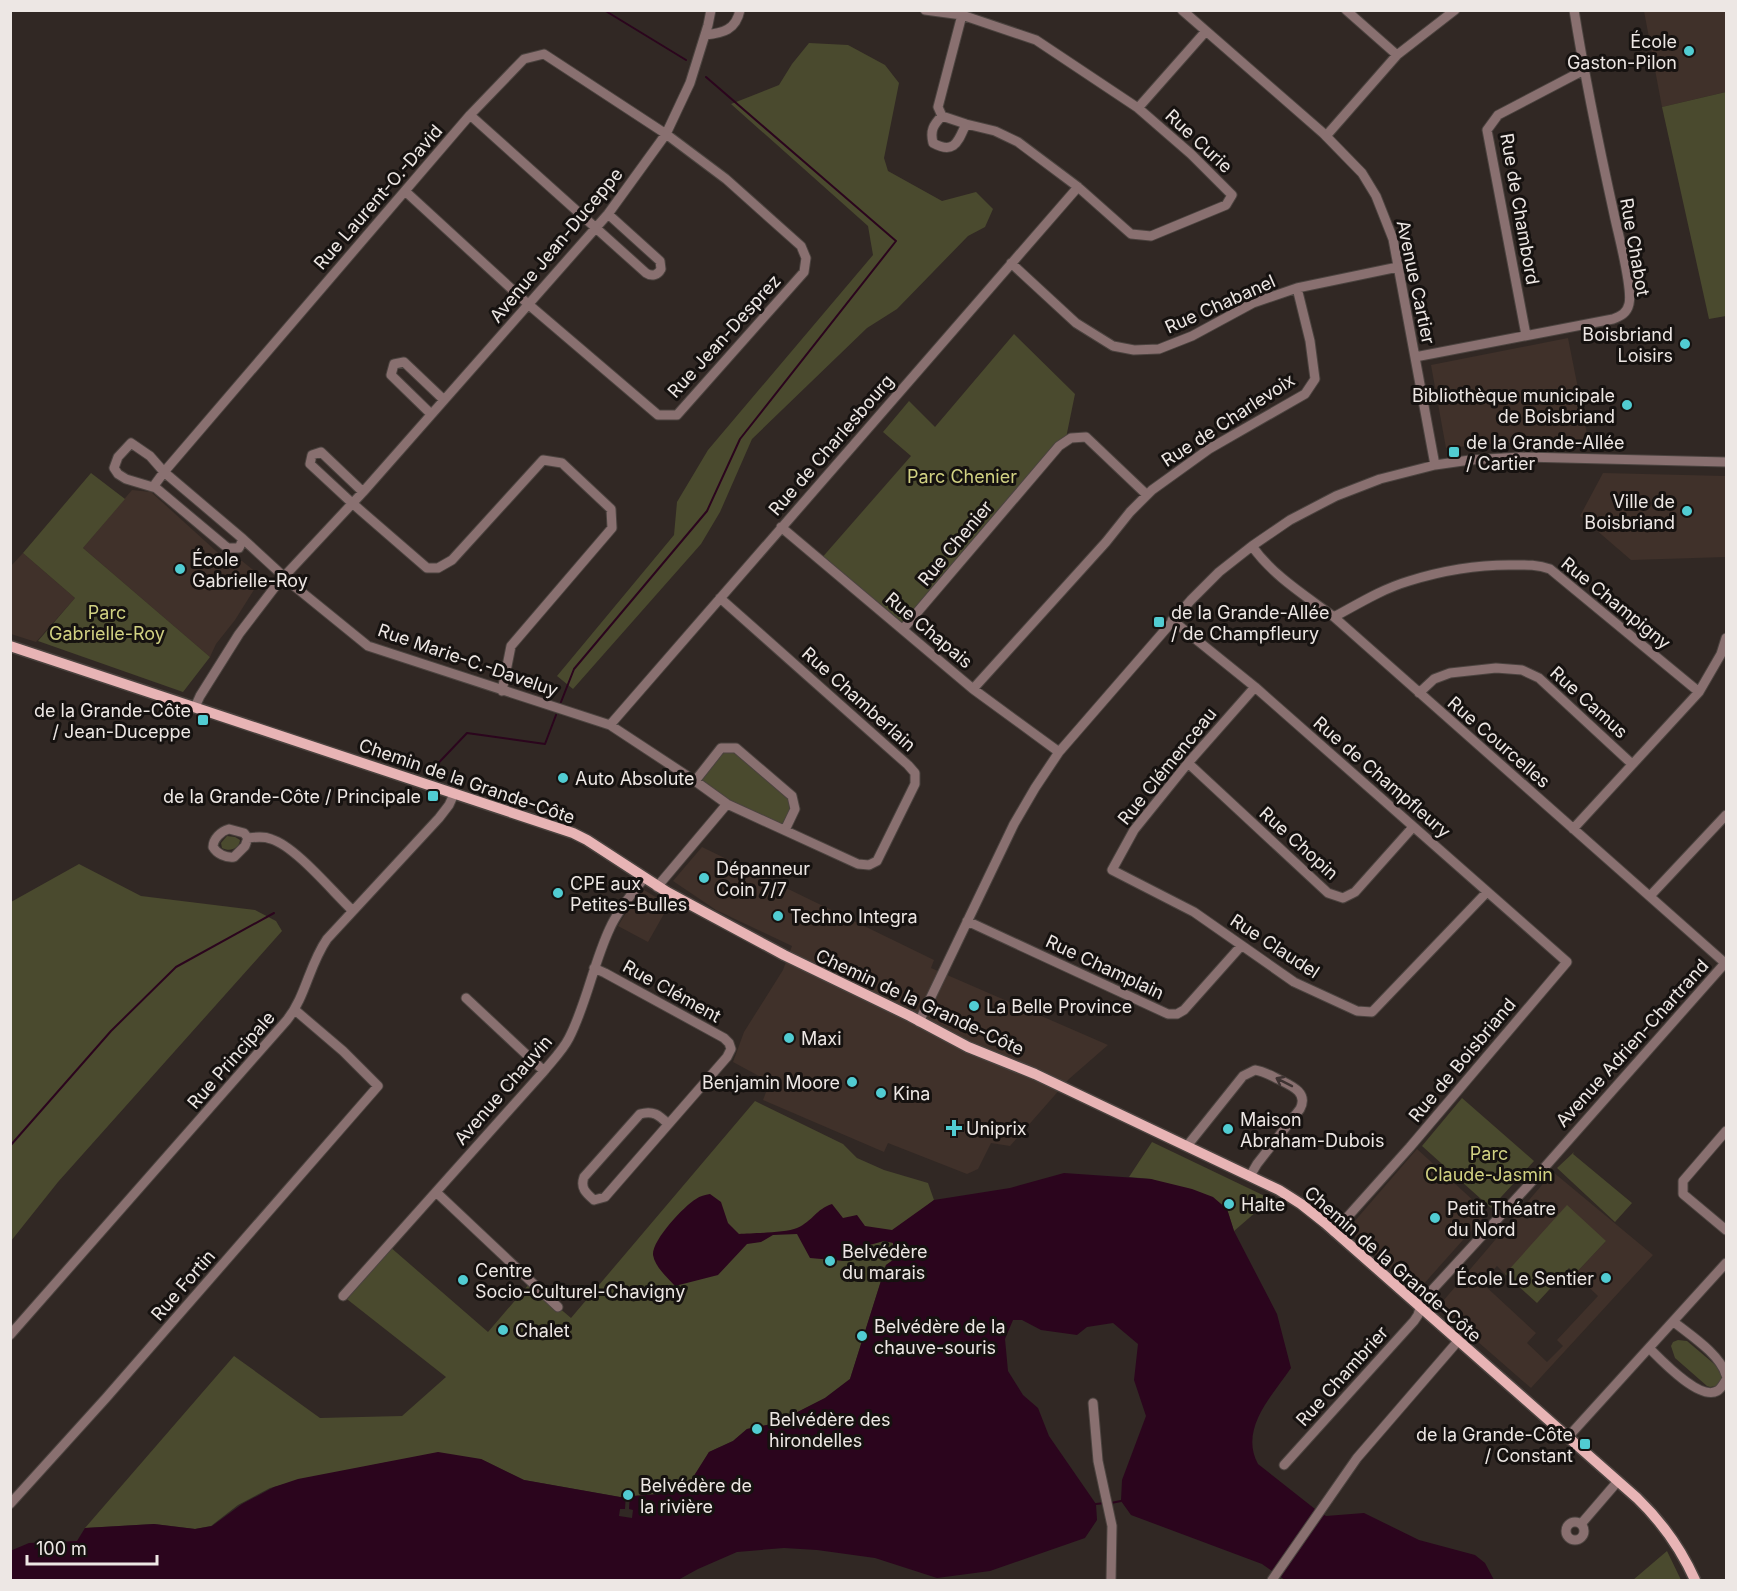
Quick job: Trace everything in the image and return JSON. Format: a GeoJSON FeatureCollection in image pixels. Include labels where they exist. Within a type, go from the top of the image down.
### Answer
{"type":"FeatureCollection","features":[{"type":"Feature","properties":{"kind":"main road","name":"Chemin de la Grande-Côte"},"geometry":{"type":"LineString","coordinates":[[10,646],[573,833],[657,886],[751,938],[968,1047],[1025,1070],[1250,1176],[1293,1199],[1334,1232],[1644,1504],[1680,1551],[1695,1581]]}},
{"type":"Feature","properties":{"kind":"street","name":"Avenue Jean-Duceppe"},"geometry":{"type":"LineString","coordinates":[[195,706],[238,634],[257,608],[363,492],[608,214],[666,134],[690,83],[711,10]]}},
{"type":"Feature","properties":{"kind":"street"},"geometry":{"type":"LineString","coordinates":[[705,35],[728,30],[734,24],[740,10]]}},
{"type":"Feature","properties":{"kind":"street","name":"Rue Curie"},"geometry":{"type":"LineString","coordinates":[[925,10],[962,15],[1036,40],[1138,108],[1191,154],[1232,195],[1226,205],[1151,236],[1131,234],[1078,187],[1018,142],[995,131],[942,116]]}},
{"type":"Feature","properties":{"kind":"street","name":"Avenue Cartier"},"geometry":{"type":"LineString","coordinates":[[1182,10],[1326,136],[1362,173],[1376,196],[1390,231],[1436,465]]}},
{"type":"Feature","properties":{"kind":"street"},"geometry":{"type":"LineString","coordinates":[[1346,10],[1397,55]]}},
{"type":"Feature","properties":{"kind":"street"},"geometry":{"type":"LineString","coordinates":[[1326,136],[1397,55],[1455,10]]}},
{"type":"Feature","properties":{"kind":"street","name":"Rue Chabot"},"geometry":{"type":"LineString","coordinates":[[1415,357],[1618,317],[1624,314],[1629,304],[1626,271],[1584,70],[1574,10]]}},
{"type":"Feature","properties":{"kind":"street"},"geometry":{"type":"LineString","coordinates":[[962,15],[939,106],[942,116],[936,122],[931,134],[933,143],[942,148],[950,148],[957,143],[966,124]]}},
{"type":"Feature","properties":{"kind":"street"},"geometry":{"type":"LineString","coordinates":[[1138,108],[1206,31]]}},
{"type":"Feature","properties":{"kind":"street","name":"Rue Laurent-O.-David"},"geometry":{"type":"LineString","coordinates":[[153,487],[470,115],[524,59],[544,54],[666,134]]}},
{"type":"Feature","properties":{"kind":"street","name":"Rue de Chambord"},"geometry":{"type":"LineString","coordinates":[[1526,335],[1487,130],[1498,115],[1584,70]]}},
{"type":"Feature","properties":{"kind":"street"},"geometry":{"type":"LineString","coordinates":[[470,115],[648,274],[654,275],[660,271],[661,263],[658,259],[608,214]]}},
{"type":"Feature","properties":{"kind":"street","name":"Rue Jean-Desprez"},"geometry":{"type":"LineString","coordinates":[[405,191],[528,304],[658,415],[677,415],[804,272],[806,258],[801,246],[726,179],[666,134]]}},
{"type":"Feature","properties":{"kind":"street","name":"Rue de Charlesbourg"},"geometry":{"type":"LineString","coordinates":[[610,724],[1078,187]]}},
{"type":"Feature","properties":{"kind":"street","name":"Rue Chabanel"},"geometry":{"type":"LineString","coordinates":[[1011,263],[1076,323],[1113,346],[1134,350],[1159,349],[1192,336],[1253,303],[1297,288],[1398,267]]}},
{"type":"Feature","properties":{"kind":"street","name":"Rue de Charlevoix"},"geometry":{"type":"LineString","coordinates":[[973,689],[1147,495],[1209,449],[1305,394],[1315,379],[1310,341],[1297,288]]}},
{"type":"Feature","properties":{"kind":"street"},"geometry":{"type":"LineString","coordinates":[[431,414],[391,375],[394,364],[404,362],[444,400]]}},
{"type":"Feature","properties":{"kind":"street","name":"Rue Chenier"},"geometry":{"type":"LineString","coordinates":[[903,629],[1059,446],[1071,438],[1086,437],[1147,495]]}},
{"type":"Feature","properties":{"kind":"street","name":"Rue Marie-C.-Daveluy"},"geometry":{"type":"LineString","coordinates":[[243,538],[239,548],[228,548],[153,487],[141,485],[118,474],[114,468],[118,457],[131,442],[150,456],[164,472],[243,538],[284,576],[368,646],[610,724]]}},
{"type":"Feature","properties":{"kind":"street"},"geometry":{"type":"LineString","coordinates":[[363,492],[321,452],[312,455],[310,464],[352,503],[427,567],[438,568],[452,560],[543,460],[562,464],[611,509],[612,528],[511,646],[502,691]]}},
{"type":"Feature","properties":{"kind":"street"},"geometry":{"type":"LineString","coordinates":[[919,1022],[1014,824],[1029,796],[1059,752],[1212,578],[1251,546],[1290,520],[1336,496],[1388,477],[1436,465],[1478,459],[1520,457],[1726,462]]}},
{"type":"Feature","properties":{"kind":"street","name":"Rue Chapais"},"geometry":{"type":"LineString","coordinates":[[782,527],[973,689],[1059,752]]}},
{"type":"Feature","properties":{"kind":"street","name":"Rue Courcelles"},"geometry":{"type":"LineString","coordinates":[[1251,546],[1295,588],[1334,617],[1726,962]]}},
{"type":"Feature","properties":{"kind":"street","name":"Rue Champigny"},"geometry":{"type":"LineString","coordinates":[[1334,617],[1407,581],[1484,565],[1538,565],[1550,569],[1699,692]]}},
{"type":"Feature","properties":{"kind":"street","name":"Rue Chamberlain"},"geometry":{"type":"LineString","coordinates":[[610,724],[727,804],[858,864],[869,865],[877,861],[915,784],[915,773],[720,597]]}},
{"type":"Feature","properties":{"kind":"street","name":"Rue de Champfleury"},"geometry":{"type":"LineString","coordinates":[[1173,620],[1255,687],[1567,962]]}},
{"type":"Feature","properties":{"kind":"street"},"geometry":{"type":"LineString","coordinates":[[1574,829],[1699,692],[1721,654],[1726,638]]}},
{"type":"Feature","properties":{"kind":"street","name":"Rue Camus"},"geometry":{"type":"LineString","coordinates":[[1419,693],[1434,679],[1450,673],[1496,668],[1522,670],[1539,678],[1632,764]]}},
{"type":"Feature","properties":{"kind":"street","name":"Rue Clémenceau"},"geometry":{"type":"LineString","coordinates":[[1112,870],[1134,830],[1188,763],[1255,687]]}},
{"type":"Feature","properties":{"kind":"street"},"geometry":{"type":"LineString","coordinates":[[695,781],[721,748],[736,747],[792,796],[795,809],[785,830]]}},
{"type":"Feature","properties":{"kind":"street","name":"Rue Chopin"},"geometry":{"type":"LineString","coordinates":[[1188,763],[1328,893],[1342,898],[1355,892],[1413,827]]}},
{"type":"Feature","properties":{"kind":"street","name":"Rue Principale"},"geometry":{"type":"LineString","coordinates":[[10,1335],[244,1071],[295,1010],[323,944],[439,818],[449,806],[454,794]]}},
{"type":"Feature","properties":{"kind":"street"},"geometry":{"type":"LineString","coordinates":[[657,886],[727,804]]}},
{"type":"Feature","properties":{"kind":"street"},"geometry":{"type":"LineString","coordinates":[[1650,896],[1726,815]]}},
{"type":"Feature","properties":{"kind":"street"},"geometry":{"type":"LineString","coordinates":[[248,838],[268,838],[287,846],[352,910]]}},
{"type":"Feature","properties":{"kind":"street","name":"Rue Claudel"},"geometry":{"type":"LineString","coordinates":[[1112,870],[1194,912],[1294,982],[1357,1011],[1372,1012],[1487,892]]}},
{"type":"Feature","properties":{"kind":"street","name":"Avenue Chauvin"},"geometry":{"type":"LineString","coordinates":[[343,1296],[544,1071],[569,1039],[606,936],[615,918],[644,878]]}},
{"type":"Feature","properties":{"kind":"street","name":"Rue Champlain"},"geometry":{"type":"LineString","coordinates":[[967,921],[1168,1014],[1177,1014],[1185,1010],[1241,946]]}},
{"type":"Feature","properties":{"kind":"street","name":"Rue de Boisbriand"},"geometry":{"type":"LineString","coordinates":[[1334,1232],[1410,1147],[1567,962]]}},
{"type":"Feature","properties":{"kind":"street","name":"Avenue Adrien-Chartrand"},"geometry":{"type":"LineString","coordinates":[[1420,1308],[1422,1301],[1536,1177],[1726,962]]}},
{"type":"Feature","properties":{"kind":"street","name":"Rue Clément"},"geometry":{"type":"LineString","coordinates":[[594,968],[724,1038],[731,1046],[727,1057],[668,1124]]}},
{"type":"Feature","properties":{"kind":"street"},"geometry":{"type":"LineString","coordinates":[[466,998],[544,1071]]}},
{"type":"Feature","properties":{"kind":"street","name":"Rue Fortin"},"geometry":{"type":"LineString","coordinates":[[10,1504],[14,1494],[106,1398],[378,1086],[344,1051],[295,1010]]}},
{"type":"Feature","properties":{"kind":"street"},"geometry":{"type":"LineString","coordinates":[[1187,1146],[1210,1115],[1247,1073],[1255,1070],[1266,1073],[1297,1090],[1302,1095],[1303,1103],[1254,1167],[1250,1176]]}},
{"type":"Feature","properties":{"kind":"street"},"geometry":{"type":"LineString","coordinates":[[648,1111],[657,1114],[668,1124],[604,1197],[594,1200],[584,1191],[582,1183],[584,1177],[640,1114],[648,1111]]}},
{"type":"Feature","properties":{"kind":"street"},"geometry":{"type":"LineString","coordinates":[[1726,1131],[1683,1181],[1683,1194],[1726,1230]]}},
{"type":"Feature","properties":{"kind":"street"},"geometry":{"type":"LineString","coordinates":[[436,1192],[558,1307]]}},
{"type":"Feature","properties":{"kind":"street"},"geometry":{"type":"LineString","coordinates":[[1568,1437],[1726,1263]]}},
{"type":"Feature","properties":{"kind":"street","name":"Rue Chambrier"},"geometry":{"type":"LineString","coordinates":[[1284,1464],[1390,1349],[1418,1316],[1420,1308]]}},
{"type":"Feature","properties":{"kind":"street"},"geometry":{"type":"LineString","coordinates":[[1674,1322],[1717,1359],[1725,1369],[1726,1375]]}},
{"type":"Feature","properties":{"kind":"street"},"geometry":{"type":"LineString","coordinates":[[1272,1580],[1357,1458],[1458,1341]]}},
{"type":"Feature","properties":{"kind":"street"},"geometry":{"type":"LineString","coordinates":[[1650,1349],[1675,1373],[1698,1389],[1708,1393],[1718,1391],[1726,1380]]}},
{"type":"Feature","properties":{"kind":"street"},"geometry":{"type":"LineString","coordinates":[[1093,1403],[1098,1461],[1112,1526],[1111,1581]]}},
{"type":"Feature","properties":{"kind":"street"},"geometry":{"type":"LineString","coordinates":[[1581,1524],[1618,1480]]}},
{"type":"Feature","properties":{"kind":"shaded area","name":"École Gaston-Pilon"},"geometry":{"type":"Polygon","coordinates":[[[1644,11],[1726,11],[1726,92],[1662,107],[1644,11]]]}},
{"type":"Feature","properties":{"kind":"shaded area"},"geometry":{"type":"Polygon","coordinates":[[[1568,338],[1589,444],[1505,443],[1446,448],[1431,365],[1568,338]]]}},
{"type":"Feature","properties":{"kind":"shaded area"},"geometry":{"type":"Polygon","coordinates":[[[1603,473],[1725,476],[1726,557],[1631,560],[1580,516],[1603,473]]]}},
{"type":"Feature","properties":{"kind":"shaded area","name":"École Gabrielle-Roy"},"geometry":{"type":"Polygon","coordinates":[[[132,490],[151,492],[227,561],[242,561],[262,577],[235,620],[216,644],[210,657],[83,548],[132,490]]]}},
{"type":"Feature","properties":{"kind":"shaded area"},"geometry":{"type":"Polygon","coordinates":[[[23,553],[75,598],[36,642],[11,634],[11,566],[23,553]]]}},
{"type":"Feature","properties":{"kind":"shaded area"},"geometry":{"type":"Polygon","coordinates":[[[702,847],[934,960],[931,968],[1108,1045],[1069,1079],[1010,1146],[991,1143],[978,1169],[967,1174],[888,1143],[884,1152],[763,1100],[770,1082],[733,1062],[744,1032],[783,970],[792,946],[716,910],[673,881],[702,847]]]}},
{"type":"Feature","properties":{"kind":"shaded area"},"geometry":{"type":"Polygon","coordinates":[[[644,890],[669,905],[648,942],[618,926],[644,890]]]}},
{"type":"Feature","properties":{"kind":"shaded area"},"geometry":{"type":"Polygon","coordinates":[[[1417,1149],[1487,1213],[1421,1287],[1413,1289],[1347,1230],[1417,1149]]]}},
{"type":"Feature","properties":{"kind":"shaded area","name":"École Le Sentier"},"geometry":{"type":"Polygon","coordinates":[[[1553,1172],[1653,1255],[1531,1388],[1438,1307],[1553,1172]],[[1606,1241],[1505,1274],[1497,1266],[1482,1283],[1536,1333],[1527,1343],[1547,1362],[1563,1346],[1557,1340],[1598,1296],[1575,1274],[1606,1241]]]}},
{"type":"Feature","properties":{"kind":"shaded area"},"geometry":{"type":"Polygon","coordinates":[[[1064,1173],[1151,1179],[1192,1189],[1213,1197],[1227,1209],[1234,1231],[1277,1314],[1291,1368],[1267,1401],[1255,1426],[1252,1438],[1253,1451],[1258,1464],[1326,1516],[1364,1513],[1419,1540],[1475,1555],[1485,1563],[1494,1580],[1285,1580],[1262,1564],[1131,1515],[1121,1501],[1122,1480],[1146,1416],[1134,1380],[1138,1344],[1113,1323],[1087,1327],[1077,1335],[1041,1330],[1022,1320],[1013,1320],[1005,1339],[1008,1371],[1023,1395],[1038,1408],[1049,1436],[1096,1504],[1097,1520],[1085,1538],[990,1571],[937,1578],[875,1558],[784,1548],[737,1552],[678,1580],[11,1580],[10,1551],[29,1543],[77,1541],[85,1528],[154,1524],[195,1529],[212,1526],[242,1504],[274,1487],[298,1479],[438,1452],[481,1459],[524,1480],[620,1497],[672,1493],[692,1479],[709,1452],[733,1441],[747,1429],[776,1423],[825,1398],[850,1379],[886,1265],[893,1260],[893,1243],[884,1241],[866,1246],[844,1261],[810,1258],[797,1234],[773,1235],[761,1242],[747,1244],[718,1275],[675,1286],[656,1264],[654,1249],[670,1224],[691,1203],[699,1197],[710,1194],[721,1202],[728,1223],[739,1234],[792,1230],[832,1204],[843,1218],[857,1215],[865,1226],[892,1230],[934,1200],[1010,1188],[1064,1173]]]}},
{"type":"Feature","properties":{"kind":"green space"},"geometry":{"type":"Polygon","coordinates":[[[809,43],[848,45],[885,65],[899,83],[884,158],[888,171],[942,201],[976,192],[993,209],[985,227],[968,236],[897,309],[867,328],[752,439],[720,512],[701,544],[573,689],[557,676],[674,535],[677,502],[708,450],[873,255],[868,226],[731,104],[779,85],[809,43]]]}},
{"type":"Feature","properties":{"kind":"green space"},"geometry":{"type":"Polygon","coordinates":[[[1726,92],[1726,316],[1709,319],[1662,107],[1726,92]]]}},
{"type":"Feature","properties":{"kind":"green space","name":"Parc Chenier"},"geometry":{"type":"Polygon","coordinates":[[[1014,334],[1075,394],[1066,438],[903,629],[820,560],[911,456],[883,432],[909,401],[935,427],[1014,334]]]}},
{"type":"Feature","properties":{"kind":"green space","name":"Parc Gabrielle-Roy"},"geometry":{"type":"Polygon","coordinates":[[[91,473],[125,499],[83,548],[210,657],[183,692],[38,641],[75,598],[23,553],[91,473]]]}},
{"type":"Feature","properties":{"kind":"green space"},"geometry":{"type":"Polygon","coordinates":[[[721,748],[736,748],[792,796],[795,809],[785,830],[727,804],[695,781],[721,748]]]}},
{"type":"Feature","properties":{"kind":"green space"},"geometry":{"type":"Polygon","coordinates":[[[227,836],[240,840],[236,848],[228,850],[222,848],[221,843],[227,836]]]}},
{"type":"Feature","properties":{"kind":"green space"},"geometry":{"type":"Polygon","coordinates":[[[79,864],[141,896],[255,910],[276,921],[282,931],[58,1182],[11,1241],[11,902],[79,864]]]}},
{"type":"Feature","properties":{"kind":"green space","name":"Parc Claude-Jasmin"},"geometry":{"type":"Polygon","coordinates":[[[1462,1098],[1534,1161],[1491,1208],[1422,1146],[1462,1098]]]}},
{"type":"Feature","properties":{"kind":"green space"},"geometry":{"type":"Polygon","coordinates":[[[755,1101],[843,1144],[857,1158],[884,1170],[928,1183],[934,1200],[917,1214],[894,1243],[893,1260],[886,1265],[850,1379],[825,1398],[776,1423],[747,1429],[733,1441],[709,1452],[692,1479],[672,1493],[620,1497],[524,1480],[481,1459],[388,1462],[270,1488],[238,1505],[211,1526],[195,1529],[154,1524],[85,1528],[234,1356],[320,1418],[402,1416],[446,1377],[343,1296],[389,1246],[488,1332],[530,1283],[571,1318],[755,1101]]]}},
{"type":"Feature","properties":{"kind":"green space"},"geometry":{"type":"Polygon","coordinates":[[[1152,1142],[1271,1199],[1234,1231],[1227,1209],[1151,1179],[1129,1177],[1152,1142]]]}},
{"type":"Feature","properties":{"kind":"green space","name":"Parc Claude-Jasmin"},"geometry":{"type":"Polygon","coordinates":[[[1574,1152],[1573,1154],[1632,1203],[1615,1222],[1557,1168],[1574,1152]]]}},
{"type":"Feature","properties":{"kind":"green space"},"geometry":{"type":"Polygon","coordinates":[[[1567,1205],[1606,1241],[1575,1274],[1569,1268],[1537,1303],[1505,1274],[1567,1205]]]}},
{"type":"Feature","properties":{"kind":"green space"},"geometry":{"type":"Polygon","coordinates":[[[1678,1340],[1687,1341],[1719,1368],[1722,1377],[1717,1386],[1707,1386],[1675,1358],[1671,1346],[1678,1340]]]}},
{"type":"Feature","properties":{"kind":"green space"},"geometry":{"type":"Polygon","coordinates":[[[1667,1551],[1681,1580],[1633,1580],[1667,1551]]]}},
{"type":"Feature","properties":{"kind":"pier"},"geometry":{"type":"Polygon","coordinates":[[[626,1493],[630,1493],[629,1509],[633,1510],[632,1518],[619,1516],[620,1509],[625,1509],[626,1493]]]}},
{"type":"Feature","properties":{"kind":"waterway"},"geometry":{"type":"LineString","coordinates":[[604,10],[686,60]]}},
{"type":"Feature","properties":{"kind":"waterway"},"geometry":{"type":"LineString","coordinates":[[561,702],[574,669],[707,511],[740,439],[896,241],[706,77]]}},
{"type":"Feature","properties":{"kind":"waterway"},"geometry":{"type":"LineString","coordinates":[[428,774],[467,733],[545,744],[556,715]]}},
{"type":"Feature","properties":{"kind":"waterway"},"geometry":{"type":"LineString","coordinates":[[10,1146],[111,1031],[176,967],[274,913]]}},
{"type":"Feature","properties":{"kind":"waterway"},"geometry":{"type":"LineString","coordinates":[[1111,1503],[1121,1501]]}},
{"type":"Feature","properties":{"kind":"waterway"},"geometry":{"type":"LineString","coordinates":[[1096,1504],[1105,1503]]}},
{"type":"Feature","properties":{"kind":"place","name":"École Gaston-Pilon"},"geometry":{"type":"Point","coordinates":[1689,51]}},
{"type":"Feature","properties":{"kind":"place","name":"Boisbriand Loisirs"},"geometry":{"type":"Point","coordinates":[1685,344]}},
{"type":"Feature","properties":{"kind":"place","name":"Bibliothèque municipale de Boisbriand"},"geometry":{"type":"Point","coordinates":[1627,405]}},
{"type":"Feature","properties":{"kind":"place","name":"de la Grande-Allée / Cartier"},"geometry":{"type":"Point","coordinates":[1454,452]}},
{"type":"Feature","properties":{"kind":"place","name":"Ville de Boisbriand"},"geometry":{"type":"Point","coordinates":[1687,511]}},
{"type":"Feature","properties":{"kind":"place","name":"École Gabrielle-Roy"},"geometry":{"type":"Point","coordinates":[180,569]}},
{"type":"Feature","properties":{"kind":"place","name":"de la Grande-Allée / de Champfleury"},"geometry":{"type":"Point","coordinates":[1159,622]}},
{"type":"Feature","properties":{"kind":"place","name":"de la Grande-Côte / Jean-Duceppe"},"geometry":{"type":"Point","coordinates":[203,720]}},
{"type":"Feature","properties":{"kind":"place","name":"Auto Absolute"},"geometry":{"type":"Point","coordinates":[563,778]}},
{"type":"Feature","properties":{"kind":"place","name":"de la Grande-Côte / Principale"},"geometry":{"type":"Point","coordinates":[433,796]}},
{"type":"Feature","properties":{"kind":"place","name":"Dépanneur Coin 7/7"},"geometry":{"type":"Point","coordinates":[704,878]}},
{"type":"Feature","properties":{"kind":"place","name":"CPE aux Petites-Bulles"},"geometry":{"type":"Point","coordinates":[558,893]}},
{"type":"Feature","properties":{"kind":"place","name":"Techno Integra"},"geometry":{"type":"Point","coordinates":[778,916]}},
{"type":"Feature","properties":{"kind":"place","name":"La Belle Province"},"geometry":{"type":"Point","coordinates":[974,1006]}},
{"type":"Feature","properties":{"kind":"place","name":"Maxi"},"geometry":{"type":"Point","coordinates":[789,1038]}},
{"type":"Feature","properties":{"kind":"place","name":"Benjamin Moore"},"geometry":{"type":"Point","coordinates":[852,1082]}},
{"type":"Feature","properties":{"kind":"place","name":"Kina"},"geometry":{"type":"Point","coordinates":[881,1093]}},
{"type":"Feature","properties":{"kind":"place","name":"Uniprix"},"geometry":{"type":"Point","coordinates":[954,1128]}},
{"type":"Feature","properties":{"kind":"place","name":"Maison Abraham-Dubois"},"geometry":{"type":"Point","coordinates":[1228,1129]}},
{"type":"Feature","properties":{"kind":"place","name":"Halte"},"geometry":{"type":"Point","coordinates":[1229,1204]}},
{"type":"Feature","properties":{"kind":"place","name":"Petit Théatre du Nord"},"geometry":{"type":"Point","coordinates":[1435,1218]}},
{"type":"Feature","properties":{"kind":"place","name":"Belvédère du marais"},"geometry":{"type":"Point","coordinates":[830,1261]}},
{"type":"Feature","properties":{"kind":"place","name":"École Le Sentier"},"geometry":{"type":"Point","coordinates":[1606,1278]}},
{"type":"Feature","properties":{"kind":"place","name":"Centre Socio-Culturel-Chavigny"},"geometry":{"type":"Point","coordinates":[463,1280]}},
{"type":"Feature","properties":{"kind":"place","name":"Chalet"},"geometry":{"type":"Point","coordinates":[503,1330]}},
{"type":"Feature","properties":{"kind":"place","name":"Belvédère de la chauve-souris"},"geometry":{"type":"Point","coordinates":[862,1336]}},
{"type":"Feature","properties":{"kind":"place","name":"Belvédère des hirondelles"},"geometry":{"type":"Point","coordinates":[757,1429]}},
{"type":"Feature","properties":{"kind":"place","name":"de la Grande-Côte / Constant"},"geometry":{"type":"Point","coordinates":[1585,1444]}},
{"type":"Feature","properties":{"kind":"place","name":"Belvédère de la rivière"},"geometry":{"type":"Point","coordinates":[628,1495]}}]}
